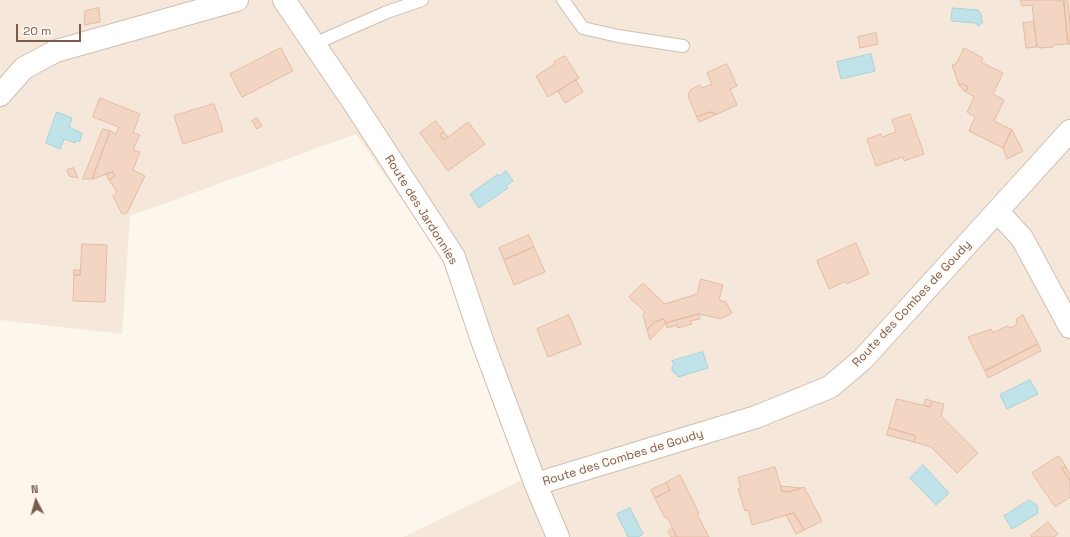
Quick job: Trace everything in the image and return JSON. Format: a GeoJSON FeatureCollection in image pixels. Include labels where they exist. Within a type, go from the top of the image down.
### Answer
{"type":"FeatureCollection","features":[{"type":"Feature","properties":{"kind":"street"},"geometry":{"type":"LineString","coordinates":[[0,95],[24,68],[56,52],[237,0]]}},
{"type":"Feature","properties":{"kind":"street","name":"Route des Jardonnies"},"geometry":{"type":"LineString","coordinates":[[284,0],[354,103],[454,257],[486,350],[536,485],[558,537]]}},
{"type":"Feature","properties":{"kind":"street","name":"Route des Combes de Goudy"},"geometry":{"type":"LineString","coordinates":[[536,485],[756,417],[830,387],[863,359],[1070,131]]}},
{"type":"Feature","properties":{"kind":"street"},"geometry":{"type":"LineString","coordinates":[[997,212],[1022,238],[1070,327]]}},
{"type":"Feature","properties":{"kind":"lane"},"geometry":{"type":"LineString","coordinates":[[314,44],[387,12],[422,0]]}},
{"type":"Feature","properties":{"kind":"lane"},"geometry":{"type":"LineString","coordinates":[[564,0],[583,28],[618,36],[683,46]]}},
{"type":"Feature","properties":{"kind":"shaded area"},"geometry":{"type":"Polygon","coordinates":[[[0,0],[1070,0],[1070,537],[403,537],[522,480],[440,255],[356,134],[130,216],[122,334],[0,320],[0,0]]]}},
{"type":"Feature","properties":{"kind":"water"},"geometry":{"type":"Polygon","coordinates":[[[953,8],[978,10],[982,16],[981,19],[983,22],[978,26],[976,23],[952,21],[953,8]]]}},
{"type":"Feature","properties":{"kind":"water"},"geometry":{"type":"Polygon","coordinates":[[[871,54],[875,71],[841,79],[837,62],[871,54]]]}},
{"type":"Feature","properties":{"kind":"water"},"geometry":{"type":"Polygon","coordinates":[[[57,112],[72,118],[69,127],[82,133],[80,141],[75,141],[75,143],[64,139],[60,149],[46,143],[57,112]]]}},
{"type":"Feature","properties":{"kind":"water"},"geometry":{"type":"Polygon","coordinates":[[[506,171],[513,181],[506,186],[508,188],[479,208],[470,194],[498,174],[500,176],[506,171]]]}},
{"type":"Feature","properties":{"kind":"water"},"geometry":{"type":"Polygon","coordinates":[[[703,352],[708,368],[678,377],[672,370],[674,365],[672,361],[703,352]]]}},
{"type":"Feature","properties":{"kind":"water"},"geometry":{"type":"Polygon","coordinates":[[[1030,380],[1038,394],[1007,409],[1000,395],[1030,380]]]}},
{"type":"Feature","properties":{"kind":"water"},"geometry":{"type":"Polygon","coordinates":[[[923,465],[949,493],[936,505],[910,478],[923,465]]]}},
{"type":"Feature","properties":{"kind":"water"},"geometry":{"type":"Polygon","coordinates":[[[1030,500],[1036,504],[1038,513],[1012,529],[1004,516],[1030,500]]]}},
{"type":"Feature","properties":{"kind":"water"},"geometry":{"type":"Polygon","coordinates":[[[630,508],[643,534],[638,537],[628,537],[617,514],[630,508]]]}},
{"type":"Feature","properties":{"kind":"building"},"geometry":{"type":"Polygon","coordinates":[[[1021,0],[1064,1],[1068,44],[1054,45],[1053,47],[1037,47],[1032,5],[1022,6],[1021,0]]]}},
{"type":"Feature","properties":{"kind":"building"},"geometry":{"type":"Polygon","coordinates":[[[1064,1],[1068,1],[1070,44],[1068,44],[1064,1]]]}},
{"type":"Feature","properties":{"kind":"building"},"geometry":{"type":"Polygon","coordinates":[[[99,8],[100,22],[84,25],[85,11],[99,8]]]}},
{"type":"Feature","properties":{"kind":"building"},"geometry":{"type":"Polygon","coordinates":[[[1034,22],[1037,47],[1026,48],[1023,23],[1034,22]]]}},
{"type":"Feature","properties":{"kind":"building"},"geometry":{"type":"Polygon","coordinates":[[[876,33],[878,44],[860,48],[858,37],[876,33]]]}},
{"type":"Feature","properties":{"kind":"building"},"geometry":{"type":"Polygon","coordinates":[[[281,48],[293,71],[242,97],[230,74],[281,48]]]}},
{"type":"Feature","properties":{"kind":"building"},"geometry":{"type":"Polygon","coordinates":[[[964,48],[983,58],[981,62],[1003,73],[993,94],[1004,100],[994,121],[1012,130],[1003,148],[969,131],[975,117],[967,112],[974,97],[966,92],[968,87],[963,84],[959,85],[952,65],[956,64],[964,48]]]}},
{"type":"Feature","properties":{"kind":"building"},"geometry":{"type":"Polygon","coordinates":[[[565,56],[579,78],[548,97],[536,76],[555,64],[554,62],[565,56]]]}},
{"type":"Feature","properties":{"kind":"building"},"geometry":{"type":"Polygon","coordinates":[[[727,64],[737,86],[730,89],[737,105],[717,114],[710,112],[697,117],[688,96],[690,90],[700,85],[702,88],[712,84],[707,73],[727,64]]]}},
{"type":"Feature","properties":{"kind":"building"},"geometry":{"type":"Polygon","coordinates":[[[576,80],[583,92],[565,103],[558,91],[576,80]]]}},
{"type":"Feature","properties":{"kind":"building"},"geometry":{"type":"Polygon","coordinates":[[[963,84],[968,87],[965,92],[959,85],[963,84]]]}},
{"type":"Feature","properties":{"kind":"building"},"geometry":{"type":"Polygon","coordinates":[[[100,98],[140,114],[133,133],[140,135],[133,150],[140,152],[133,170],[145,176],[127,213],[122,214],[113,196],[117,192],[109,180],[115,176],[113,172],[92,179],[110,131],[116,134],[119,127],[93,117],[100,98]]]}},
{"type":"Feature","properties":{"kind":"building"},"geometry":{"type":"Polygon","coordinates":[[[214,104],[223,131],[183,144],[174,116],[214,104]]]}},
{"type":"Feature","properties":{"kind":"building"},"geometry":{"type":"Polygon","coordinates":[[[710,112],[717,114],[699,122],[697,117],[710,112]]]}},
{"type":"Feature","properties":{"kind":"building"},"geometry":{"type":"Polygon","coordinates":[[[910,114],[924,154],[904,161],[903,157],[876,166],[867,139],[881,134],[882,137],[896,132],[892,120],[910,114]]]}},
{"type":"Feature","properties":{"kind":"building"},"geometry":{"type":"Polygon","coordinates":[[[257,118],[262,126],[257,129],[252,121],[257,118]]]}},
{"type":"Feature","properties":{"kind":"building"},"geometry":{"type":"Polygon","coordinates":[[[436,121],[444,132],[440,135],[444,140],[468,122],[485,144],[448,171],[420,133],[436,121]]]}},
{"type":"Feature","properties":{"kind":"building"},"geometry":{"type":"Polygon","coordinates":[[[103,129],[110,131],[92,179],[83,179],[103,129]]]}},
{"type":"Feature","properties":{"kind":"building"},"geometry":{"type":"Polygon","coordinates":[[[1012,130],[1023,151],[1007,159],[1003,148],[1012,130]]]}},
{"type":"Feature","properties":{"kind":"building"},"geometry":{"type":"Polygon","coordinates":[[[444,132],[448,137],[444,140],[440,135],[444,132]]]}},
{"type":"Feature","properties":{"kind":"building"},"geometry":{"type":"Polygon","coordinates":[[[74,168],[78,178],[69,176],[67,170],[74,168]]]}},
{"type":"Feature","properties":{"kind":"building"},"geometry":{"type":"Polygon","coordinates":[[[113,172],[115,176],[109,180],[106,174],[113,172]]]}},
{"type":"Feature","properties":{"kind":"building"},"geometry":{"type":"Polygon","coordinates":[[[529,235],[534,247],[504,260],[499,248],[529,235]]]}},
{"type":"Feature","properties":{"kind":"building"},"geometry":{"type":"Polygon","coordinates":[[[856,243],[869,274],[847,284],[846,281],[829,289],[817,261],[856,243]]]}},
{"type":"Feature","properties":{"kind":"building"},"geometry":{"type":"Polygon","coordinates":[[[82,244],[107,245],[105,302],[73,301],[74,275],[80,275],[82,244]]]}},
{"type":"Feature","properties":{"kind":"building"},"geometry":{"type":"Polygon","coordinates":[[[534,247],[545,272],[514,285],[504,260],[534,247]]]}},
{"type":"Feature","properties":{"kind":"building"},"geometry":{"type":"Polygon","coordinates":[[[74,270],[80,270],[80,275],[74,275],[74,270]]]}},
{"type":"Feature","properties":{"kind":"building"},"geometry":{"type":"Polygon","coordinates":[[[701,279],[723,285],[719,300],[726,302],[732,313],[721,319],[699,314],[666,323],[664,319],[654,322],[647,330],[643,315],[645,312],[629,297],[643,283],[665,304],[697,294],[701,279]]]}},
{"type":"Feature","properties":{"kind":"building"},"geometry":{"type":"Polygon","coordinates":[[[699,314],[700,319],[690,321],[692,324],[678,328],[677,325],[667,328],[666,323],[699,314]]]}},
{"type":"Feature","properties":{"kind":"building"},"geometry":{"type":"Polygon","coordinates":[[[569,315],[581,344],[548,357],[537,329],[569,315]]]}},
{"type":"Feature","properties":{"kind":"building"},"geometry":{"type":"Polygon","coordinates":[[[1023,315],[1038,344],[985,371],[968,337],[991,329],[993,333],[1007,326],[1011,328],[1016,325],[1017,319],[1023,315]]]}},
{"type":"Feature","properties":{"kind":"building"},"geometry":{"type":"Polygon","coordinates":[[[664,319],[666,323],[650,340],[647,330],[654,322],[664,319]]]}},
{"type":"Feature","properties":{"kind":"building"},"geometry":{"type":"Polygon","coordinates":[[[1038,344],[1041,351],[988,378],[985,371],[1038,344]]]}},
{"type":"Feature","properties":{"kind":"building"},"geometry":{"type":"Polygon","coordinates":[[[897,399],[930,407],[932,401],[944,404],[941,416],[978,453],[957,473],[931,447],[914,442],[916,436],[889,428],[897,399]]]}},
{"type":"Feature","properties":{"kind":"building"},"geometry":{"type":"Polygon","coordinates":[[[926,399],[932,401],[930,407],[924,405],[926,399]]]}},
{"type":"Feature","properties":{"kind":"building"},"geometry":{"type":"Polygon","coordinates":[[[889,428],[916,436],[914,442],[887,435],[889,428]]]}},
{"type":"Feature","properties":{"kind":"building"},"geometry":{"type":"Polygon","coordinates":[[[1059,456],[1066,467],[1062,469],[1070,481],[1070,497],[1055,507],[1032,473],[1059,456]]]}},
{"type":"Feature","properties":{"kind":"building"},"geometry":{"type":"Polygon","coordinates":[[[775,467],[782,491],[789,492],[804,487],[822,521],[804,530],[794,513],[752,525],[748,510],[745,511],[738,489],[741,488],[738,478],[775,467]]]}},
{"type":"Feature","properties":{"kind":"building"},"geometry":{"type":"Polygon","coordinates":[[[1066,467],[1070,474],[1070,481],[1062,469],[1066,467]]]}},
{"type":"Feature","properties":{"kind":"building"},"geometry":{"type":"Polygon","coordinates":[[[680,475],[709,537],[677,537],[655,498],[670,490],[666,483],[680,475]]]}},
{"type":"Feature","properties":{"kind":"building"},"geometry":{"type":"Polygon","coordinates":[[[666,483],[670,490],[655,498],[651,490],[666,483]]]}},
{"type":"Feature","properties":{"kind":"building"},"geometry":{"type":"Polygon","coordinates":[[[781,486],[801,488],[789,492],[782,491],[781,486]]]}},
{"type":"Feature","properties":{"kind":"building"},"geometry":{"type":"Polygon","coordinates":[[[794,513],[804,530],[796,534],[786,515],[794,513]]]}},
{"type":"Feature","properties":{"kind":"building"},"geometry":{"type":"Polygon","coordinates":[[[1048,522],[1058,534],[1054,537],[1031,536],[1048,522]]]}},
{"type":"Feature","properties":{"kind":"building"},"geometry":{"type":"Polygon","coordinates":[[[672,528],[677,537],[671,537],[668,531],[672,528]]]}}]}
